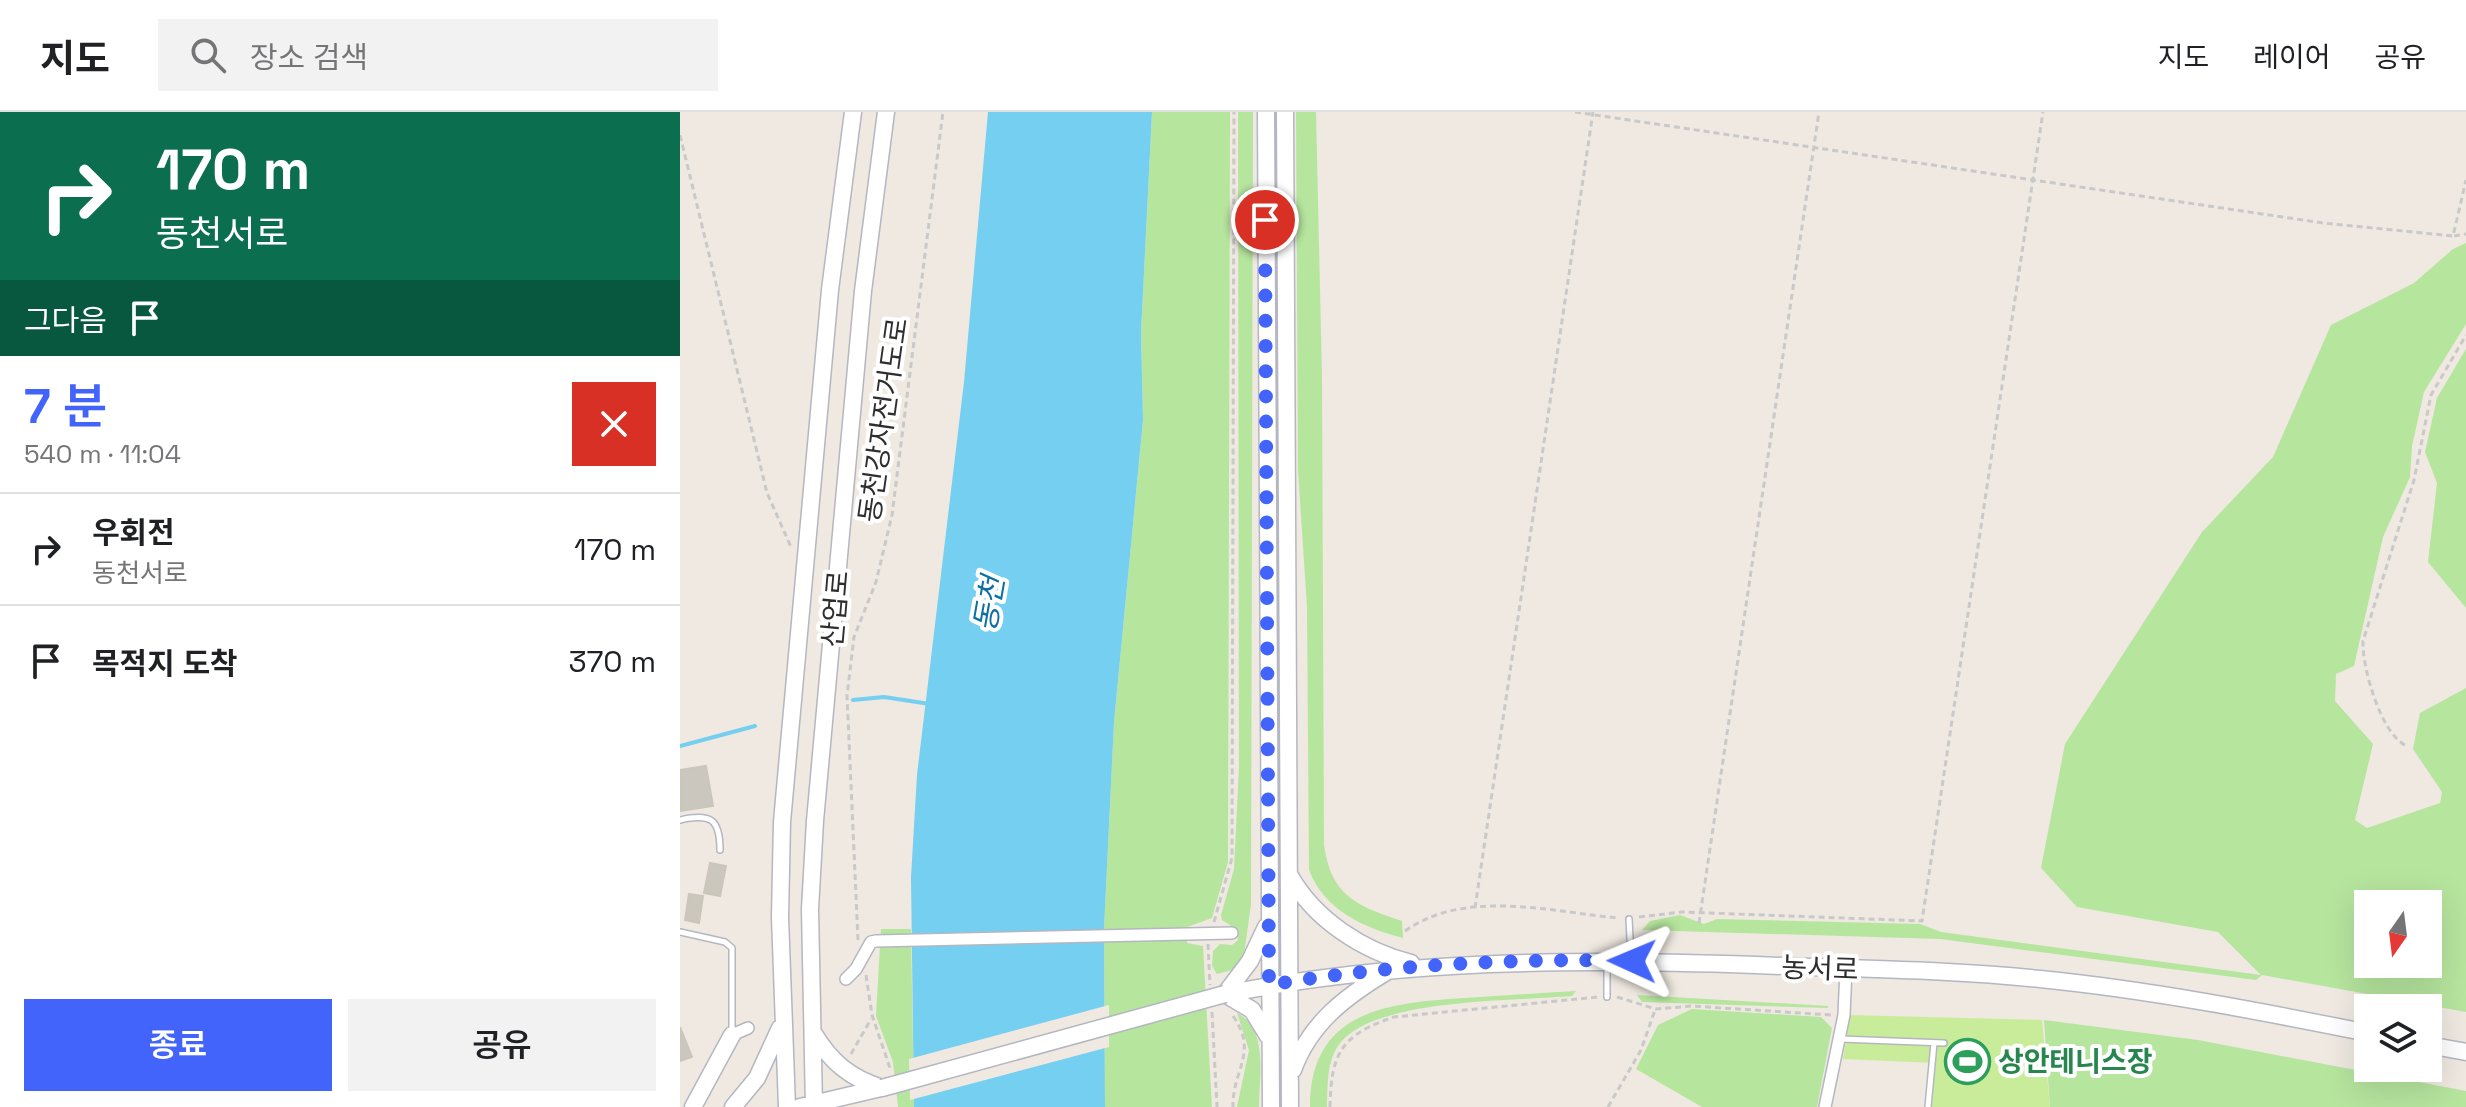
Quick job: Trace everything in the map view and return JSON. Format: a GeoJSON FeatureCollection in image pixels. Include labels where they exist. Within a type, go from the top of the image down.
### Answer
{"type":"FeatureCollection","features":[{"type":"Feature","properties":{"kind":"main road","name":"산업로"},"geometry":{"type":"LineString","coordinates":[[787,1107],[782,822],[830,290],[853,112]]}},
{"type":"Feature","properties":{"kind":"main road","name":"산업로"},"geometry":{"type":"LineString","coordinates":[[809,1106],[813,1031],[810,909],[815,821],[863,291],[886,112]]}},
{"type":"Feature","properties":{"kind":"main road"},"geometry":{"type":"LineString","coordinates":[[1266,112],[1271,1107]]}},
{"type":"Feature","properties":{"kind":"main road"},"geometry":{"type":"LineString","coordinates":[[1285,112],[1290,1107]]}},
{"type":"Feature","properties":{"kind":"main road"},"geometry":{"type":"LineString","coordinates":[[1289,874],[1313,908],[1352,938],[1396,960],[1420,966]]}},
{"type":"Feature","properties":{"kind":"main road"},"geometry":{"type":"LineString","coordinates":[[1269,920],[1250,961],[1218,995],[1252,1010],[1264,1025],[1270,1041]]}},
{"type":"Feature","properties":{"kind":"main road","name":"농서로"},"geometry":{"type":"LineString","coordinates":[[809,1106],[887,1082],[1218,995],[1289,982],[1420,966],[1607,960],[2023,977],[2096,985],[2354,1031]]}},
{"type":"Feature","properties":{"kind":"main road"},"geometry":{"type":"LineString","coordinates":[[1290,1079],[1299,1054],[1326,1016],[1392,969]]}},
{"type":"Feature","properties":{"kind":"main road"},"geometry":{"type":"LineString","coordinates":[[733,1107],[769,1058],[784,1015]]}},
{"type":"Feature","properties":{"kind":"main road"},"geometry":{"type":"LineString","coordinates":[[813,1031],[831,1059],[850,1076],[887,1082]]}},
{"type":"Feature","properties":{"kind":"main road"},"geometry":{"type":"LineString","coordinates":[[693,1107],[719,1053],[732,1035]]}},
{"type":"Feature","properties":{"kind":"main road"},"geometry":{"type":"LineString","coordinates":[[2442,1048],[2466,1052]]}},
{"type":"Feature","properties":{"kind":"main road"},"geometry":{"type":"LineString","coordinates":[[860,1107],[887,1082]]}},
{"type":"Feature","properties":{"kind":"street"},"geometry":{"type":"LineString","coordinates":[[846,979],[871,942],[876,941],[1232,933]]}},
{"type":"Feature","properties":{"kind":"street"},"geometry":{"type":"LineString","coordinates":[[1825,1107],[1844,1015],[1846,969]]}},
{"type":"Feature","properties":{"kind":"street"},"geometry":{"type":"LineString","coordinates":[[732,1035],[748,1028]]}},
{"type":"Feature","properties":{"kind":"lane"},"geometry":{"type":"LineString","coordinates":[[680,820],[701,817],[715,823],[720,831],[720,850]]}},
{"type":"Feature","properties":{"kind":"lane"},"geometry":{"type":"LineString","coordinates":[[1629,919],[1632,961]]}},
{"type":"Feature","properties":{"kind":"lane"},"geometry":{"type":"LineString","coordinates":[[680,932],[725,942],[732,948],[732,1035]]}},
{"type":"Feature","properties":{"kind":"lane"},"geometry":{"type":"LineString","coordinates":[[1607,960],[1607,997]]}},
{"type":"Feature","properties":{"kind":"lane"},"geometry":{"type":"LineString","coordinates":[[1839,1039],[1944,1043]]}},
{"type":"Feature","properties":{"kind":"lane"},"geometry":{"type":"LineString","coordinates":[[1928,1107],[1934,1043]]}},
{"type":"Feature","properties":{"kind":"path","name":"동천강자전거도로"},"geometry":{"type":"LineString","coordinates":[[887,1082],[888,1055],[872,1015],[862,959],[852,864],[847,696],[854,637],[876,582],[892,515],[943,112]]}},
{"type":"Feature","properties":{"kind":"path"},"geometry":{"type":"LineString","coordinates":[[1218,995],[1211,934],[1232,858],[1234,112]]}},
{"type":"Feature","properties":{"kind":"path"},"geometry":{"type":"LineString","coordinates":[[1575,112],[2323,223],[2453,236],[2466,234]]}},
{"type":"Feature","properties":{"kind":"path"},"geometry":{"type":"LineString","coordinates":[[1699,923],[1819,112]]}},
{"type":"Feature","properties":{"kind":"path"},"geometry":{"type":"LineString","coordinates":[[1405,931],[1451,910],[1475,908],[1536,909],[1629,919],[1682,912],[1922,921],[2043,112]]}},
{"type":"Feature","properties":{"kind":"path"},"geometry":{"type":"LineString","coordinates":[[1475,908],[1592,113]]}},
{"type":"Feature","properties":{"kind":"path"},"geometry":{"type":"LineString","coordinates":[[680,135],[767,493],[792,549]]}},
{"type":"Feature","properties":{"kind":"path"},"geometry":{"type":"LineString","coordinates":[[2453,236],[2466,180]]}},
{"type":"Feature","properties":{"kind":"path"},"geometry":{"type":"LineString","coordinates":[[2405,745],[2393,739],[2385,727],[2363,641],[2414,480],[2431,395],[2466,335]]}},
{"type":"Feature","properties":{"kind":"path"},"geometry":{"type":"LineString","coordinates":[[1330,1107],[1331,1070],[1337,1055],[1359,1032],[1394,1017],[1607,997],[1626,998],[1656,1009],[1674,1005],[1844,1015]]}},
{"type":"Feature","properties":{"kind":"path"},"geometry":{"type":"LineString","coordinates":[[1608,1107],[1641,1050],[1656,1009]]}},
{"type":"Feature","properties":{"kind":"path"},"geometry":{"type":"LineString","coordinates":[[1229,1011],[1245,1037],[1246,1049],[1233,1107]]}},
{"type":"Feature","properties":{"kind":"path"},"geometry":{"type":"LineString","coordinates":[[1212,1013],[1217,1107]]}},
{"type":"Feature","properties":{"kind":"path"},"geometry":{"type":"LineString","coordinates":[[847,1061],[872,1015]]}},
{"type":"Feature","properties":{"kind":"green space"},"geometry":{"type":"Polygon","coordinates":[[[1152,112],[1230,112],[1228,862],[1212,918],[1187,927],[1187,943],[1203,946],[1212,1107],[1105,1107],[1104,929],[1114,722],[1143,420],[1141,333],[1152,112]]]}},
{"type":"Feature","properties":{"kind":"green space"},"geometry":{"type":"Polygon","coordinates":[[[1238,112],[1253,112],[1251,904],[1244,955],[1236,969],[1217,974],[1212,966],[1213,951],[1220,944],[1232,945],[1238,940],[1236,929],[1222,920],[1221,915],[1234,869],[1239,767],[1238,112]]]}},
{"type":"Feature","properties":{"kind":"green space"},"geometry":{"type":"Polygon","coordinates":[[[1296,112],[1316,112],[1322,377],[1324,845],[1340,888],[1359,904],[1402,921],[1403,938],[1374,929],[1347,915],[1325,896],[1309,870],[1307,607],[1298,470],[1296,112]]]}},
{"type":"Feature","properties":{"kind":"green space"},"geometry":{"type":"Polygon","coordinates":[[[2466,243],[2466,324],[2424,392],[2412,446],[2410,477],[2383,537],[2354,666],[2336,674],[2335,701],[2373,744],[2355,820],[2367,828],[2440,803],[2442,792],[2413,749],[2420,713],[2466,688],[2466,1012],[2442,1008],[2442,994],[2367,994],[2262,975],[2256,980],[1940,939],[1642,930],[1650,921],[1680,915],[1704,924],[1717,919],[1920,924],[1941,932],[2261,975],[2218,932],[2077,907],[2041,868],[2065,744],[2202,532],[2273,457],[2331,325],[2414,283],[2453,249],[2466,243]]]}},
{"type":"Feature","properties":{"kind":"green space"},"geometry":{"type":"Polygon","coordinates":[[[2466,349],[2466,608],[2428,562],[2437,483],[2425,452],[2437,398],[2466,349]]]}},
{"type":"Feature","properties":{"kind":"green space"},"geometry":{"type":"Polygon","coordinates":[[[881,929],[911,929],[914,1107],[898,1107],[893,1062],[876,1016],[881,929]]]}},
{"type":"Feature","properties":{"kind":"green space"},"geometry":{"type":"Polygon","coordinates":[[[1576,991],[1572,996],[1415,1009],[1359,1028],[1336,1049],[1329,1073],[1327,1107],[1310,1107],[1314,1075],[1323,1050],[1339,1031],[1358,1018],[1382,1009],[1436,1000],[1576,991]]]}},
{"type":"Feature","properties":{"kind":"green space"},"geometry":{"type":"Polygon","coordinates":[[[1637,995],[1828,1006],[1828,1008],[1642,1002],[1637,995]]]}},
{"type":"Feature","properties":{"kind":"green space"},"geometry":{"type":"Polygon","coordinates":[[[1692,1009],[1821,1017],[1832,1028],[1817,1107],[1702,1107],[1636,1069],[1658,1025],[1692,1009]]]}},
{"type":"Feature","properties":{"kind":"green space"},"geometry":{"type":"Polygon","coordinates":[[[1237,1013],[1247,1020],[1258,1042],[1259,1107],[1237,1107],[1249,1050],[1237,1013]]]}},
{"type":"Feature","properties":{"kind":"green space","name":"상안테니스장"},"geometry":{"type":"Polygon","coordinates":[[[1850,1015],[2042,1020],[2050,1107],[1932,1107],[1935,1063],[1843,1059],[1850,1015]]]}},
{"type":"Feature","properties":{"kind":"green space"},"geometry":{"type":"Polygon","coordinates":[[[2044,1020],[2198,1040],[2354,1070],[2354,1082],[2419,1082],[2466,1091],[2466,1107],[2050,1107],[2044,1020]]]}},
{"type":"Feature","properties":{"kind":"water","name":"동천"},"geometry":{"type":"Polygon","coordinates":[[[988,112],[1152,112],[1141,333],[1143,420],[1114,722],[1104,929],[1105,1107],[914,1107],[911,877],[917,775],[964,382],[988,112]]]}},
{"type":"Feature","properties":{"kind":"pier"},"geometry":{"type":"Polygon","coordinates":[[[1109,1005],[1109,1047],[910,1100],[909,1059],[1109,1005]]]}},
{"type":"Feature","properties":{"kind":"building"},"geometry":{"type":"Polygon","coordinates":[[[706,766],[713,806],[680,811],[680,770],[706,766]]]}},
{"type":"Feature","properties":{"kind":"building"},"geometry":{"type":"Polygon","coordinates":[[[710,863],[726,866],[720,896],[704,893],[710,863]]]}},
{"type":"Feature","properties":{"kind":"building"},"geometry":{"type":"Polygon","coordinates":[[[689,894],[703,896],[699,923],[685,920],[689,894]]]}},
{"type":"Feature","properties":{"kind":"building"},"geometry":{"type":"Polygon","coordinates":[[[680,1027],[692,1057],[680,1061],[680,1027]]]}},
{"type":"Feature","properties":{"kind":"waterway"},"geometry":{"type":"LineString","coordinates":[[853,700],[884,697],[930,704]]}},
{"type":"Feature","properties":{"kind":"waterway"},"geometry":{"type":"LineString","coordinates":[[680,746],[755,726]]}},
{"type":"Feature","properties":{"kind":"place","name":"상안테니스장"},"geometry":{"type":"Point","coordinates":[1967,1061]}},
{"type":"Feature","properties":{"kind":"route"},"geometry":{"type":"LineString","coordinates":[[1265,220],[1269,985],[1420,966],[1551,960],[1632,961]]}}]}
